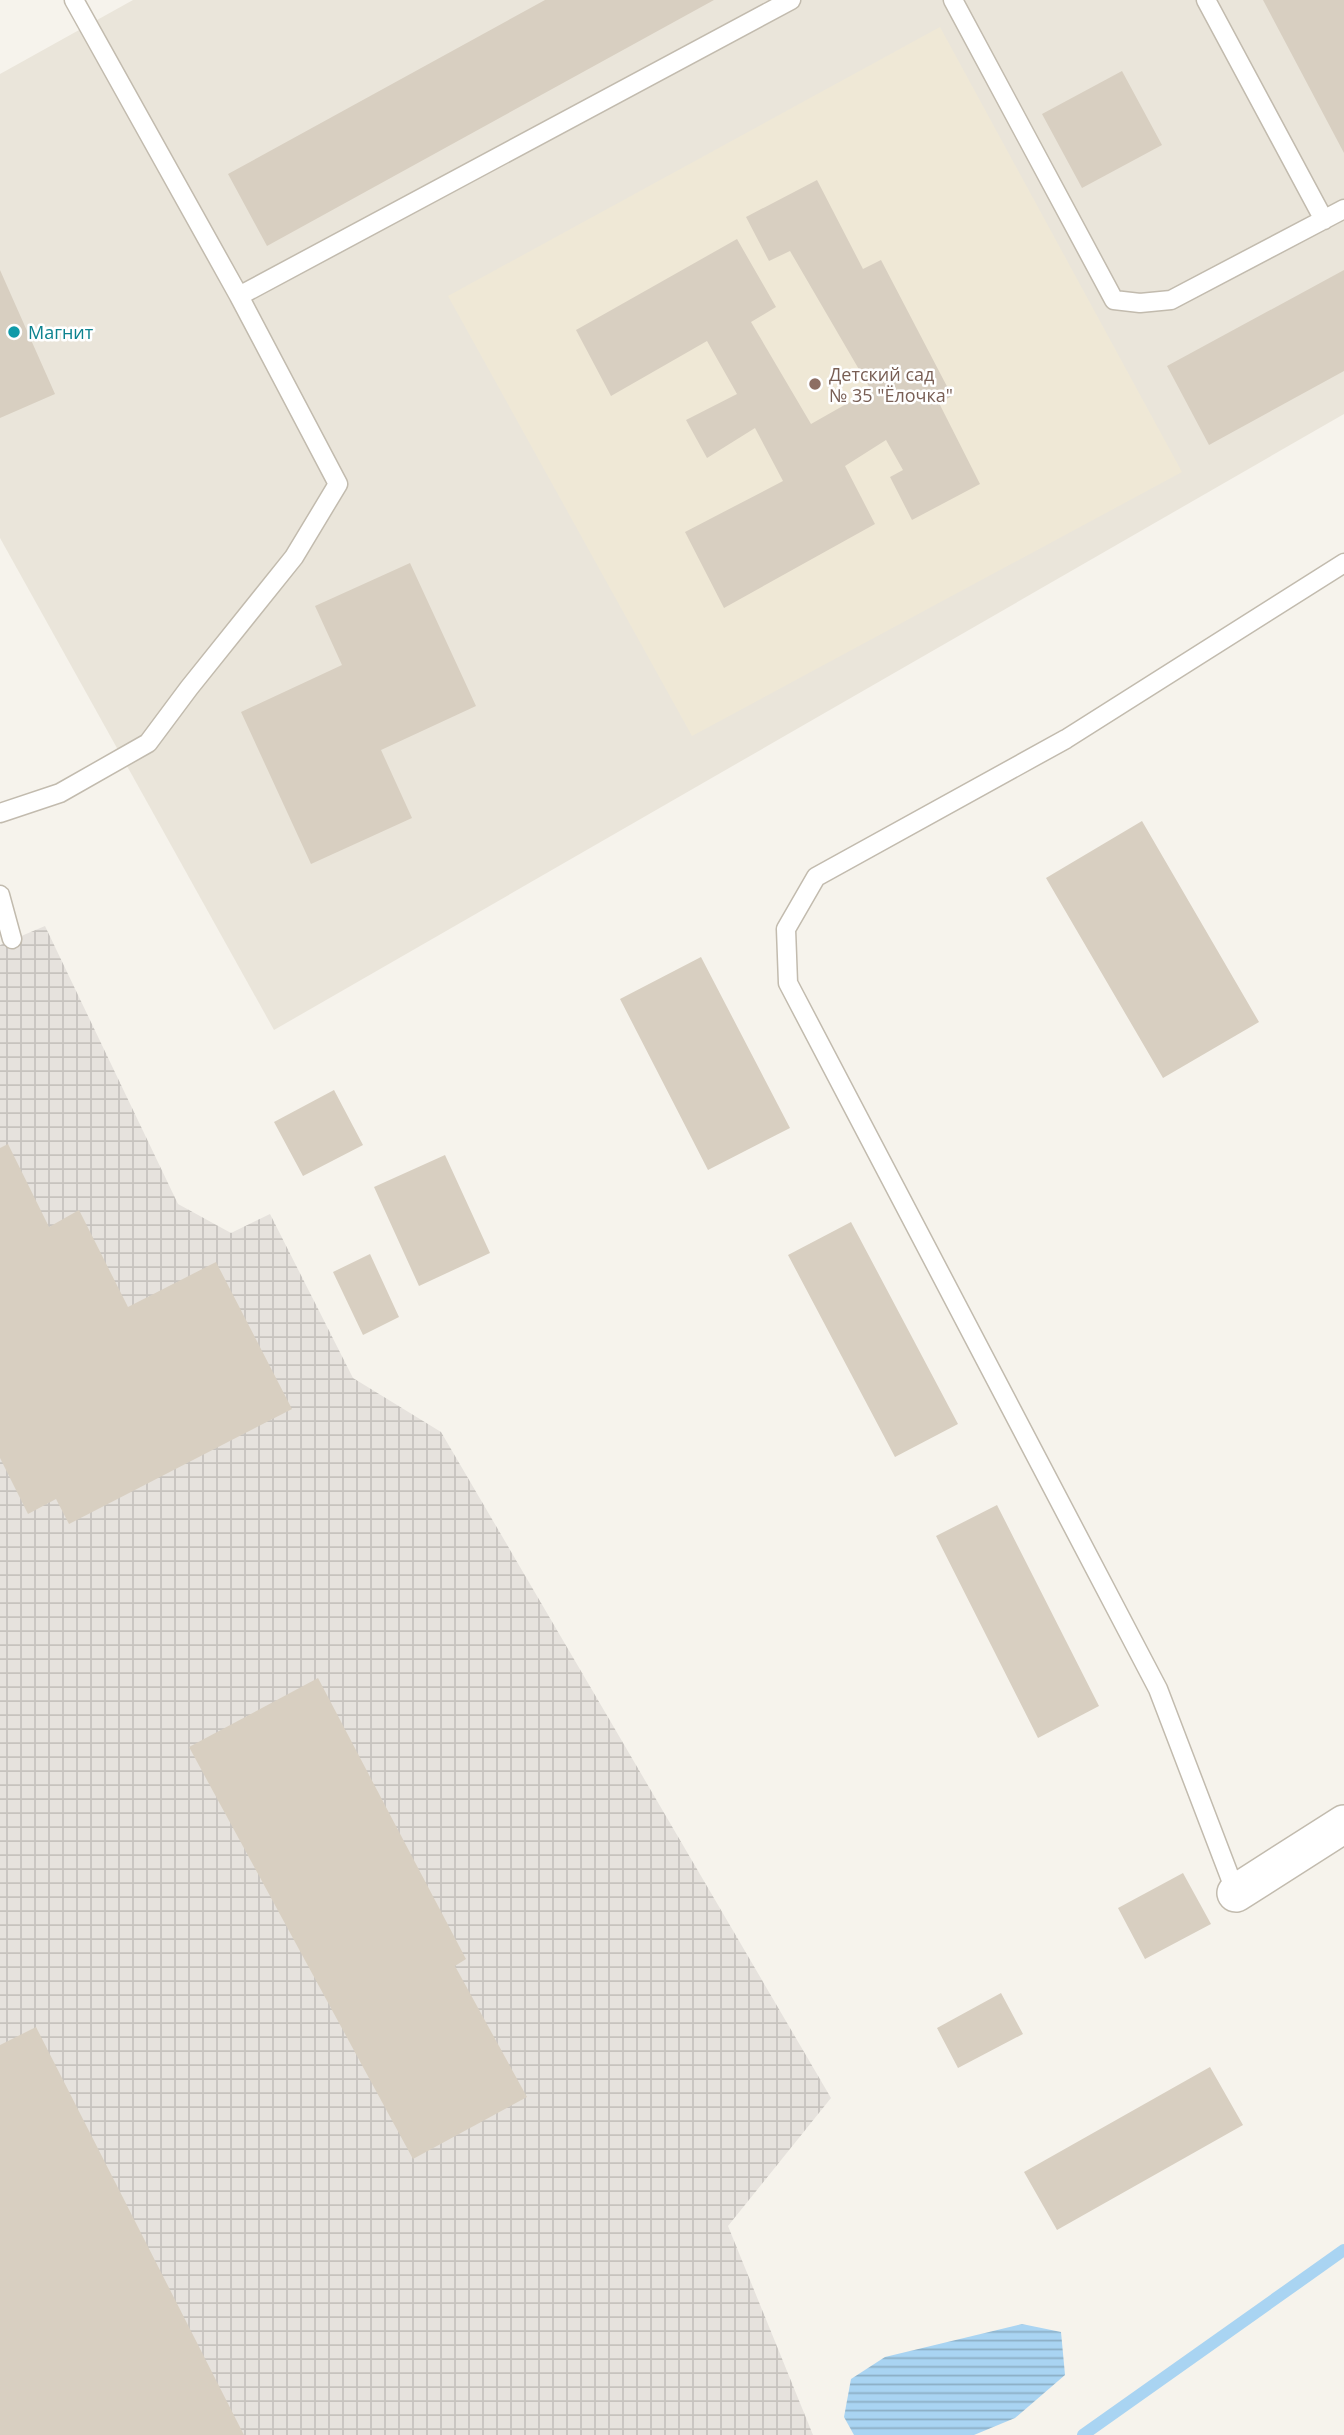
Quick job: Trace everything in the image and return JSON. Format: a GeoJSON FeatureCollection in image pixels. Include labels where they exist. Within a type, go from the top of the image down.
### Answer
{"type":"FeatureCollection","features":[{"type":"Feature","properties":{"kind":"street"},"geometry":{"type":"LineString","coordinates":[[1236,1893],[1344,1824]]}},
{"type":"Feature","properties":{"kind":"lane"},"geometry":{"type":"LineString","coordinates":[[0,813],[60,793],[148,743],[294,557],[338,484],[239,296],[74,0]]}},
{"type":"Feature","properties":{"kind":"lane"},"geometry":{"type":"LineString","coordinates":[[239,296],[791,0]]}},
{"type":"Feature","properties":{"kind":"lane"},"geometry":{"type":"LineString","coordinates":[[953,0],[1114,300],[1140,303],[1171,300],[1344,209]]}},
{"type":"Feature","properties":{"kind":"lane"},"geometry":{"type":"LineString","coordinates":[[1206,0],[1324,220]]}},
{"type":"Feature","properties":{"kind":"lane"},"geometry":{"type":"LineString","coordinates":[[1236,1893],[1158,1689],[788,984],[786,929],[816,877],[1066,739],[1344,563]]}},
{"type":"Feature","properties":{"kind":"lane"},"geometry":{"type":"LineString","coordinates":[[0,895],[12,939]]}},
{"type":"Feature","properties":{"kind":"shaded area"},"geometry":{"type":"Polygon","coordinates":[[[133,0],[1344,0],[1344,414],[274,1030],[0,538],[0,74],[133,0]]]}},
{"type":"Feature","properties":{"kind":"shaded area","name":"Детский сад № 35 \"Ёлочка\""},"geometry":{"type":"Polygon","coordinates":[[[940,27],[1182,472],[692,736],[448,296],[940,27]]]}},
{"type":"Feature","properties":{"kind":"shaded area"},"geometry":{"type":"Polygon","coordinates":[[[45,926],[178,1204],[231,1233],[270,1214],[353,1378],[441,1432],[831,2098],[728,2226],[813,2435],[0,2435],[0,945],[45,926]]]}},
{"type":"Feature","properties":{"kind":"water"},"geometry":{"type":"Polygon","coordinates":[[[1022,2324],[1061,2332],[1065,2375],[1015,2418],[974,2435],[854,2435],[844,2417],[851,2379],[885,2357],[1022,2324]]]}},
{"type":"Feature","properties":{"kind":"building"},"geometry":{"type":"Polygon","coordinates":[[[545,0],[714,0],[267,246],[228,174],[545,0]]]}},
{"type":"Feature","properties":{"kind":"building"},"geometry":{"type":"Polygon","coordinates":[[[1263,0],[1344,0],[1344,153],[1263,0]]]}},
{"type":"Feature","properties":{"kind":"building"},"geometry":{"type":"Polygon","coordinates":[[[1122,71],[1162,145],[1082,188],[1042,114],[1122,71]]]}},
{"type":"Feature","properties":{"kind":"building"},"geometry":{"type":"Polygon","coordinates":[[[817,180],[863,269],[881,260],[952,396],[939,403],[980,484],[912,520],[890,477],[903,470],[886,440],[845,466],[875,524],[724,608],[685,532],[783,481],[755,428],[707,458],[686,420],[737,394],[707,341],[611,396],[576,330],[737,239],[776,307],[751,322],[811,424],[871,390],[790,251],[769,261],[746,217],[817,180]]]}},
{"type":"Feature","properties":{"kind":"building","name":"Магнит"},"geometry":{"type":"Polygon","coordinates":[[[0,270],[55,394],[0,418],[0,270]]]}},
{"type":"Feature","properties":{"kind":"building"},"geometry":{"type":"Polygon","coordinates":[[[1344,270],[1344,371],[1209,445],[1167,366],[1344,270]]]}},
{"type":"Feature","properties":{"kind":"building"},"geometry":{"type":"Polygon","coordinates":[[[410,563],[476,706],[381,750],[412,818],[311,864],[241,712],[342,665],[315,606],[410,563]]]}},
{"type":"Feature","properties":{"kind":"building"},"geometry":{"type":"Polygon","coordinates":[[[1142,821],[1259,1022],[1163,1078],[1046,878],[1142,821]]]}},
{"type":"Feature","properties":{"kind":"building"},"geometry":{"type":"Polygon","coordinates":[[[701,957],[790,1128],[708,1170],[620,999],[701,957]]]}},
{"type":"Feature","properties":{"kind":"building"},"geometry":{"type":"Polygon","coordinates":[[[334,1090],[363,1145],[303,1176],[274,1122],[334,1090]]]}},
{"type":"Feature","properties":{"kind":"building"},"geometry":{"type":"Polygon","coordinates":[[[8,1144],[49,1227],[79,1210],[128,1307],[216,1262],[292,1409],[69,1524],[56,1499],[28,1514],[0,1458],[0,1148],[8,1144]]]}},
{"type":"Feature","properties":{"kind":"building"},"geometry":{"type":"Polygon","coordinates":[[[445,1155],[490,1253],[419,1286],[374,1187],[445,1155]]]}},
{"type":"Feature","properties":{"kind":"building"},"geometry":{"type":"Polygon","coordinates":[[[851,1222],[958,1424],[895,1457],[788,1255],[851,1222]]]}},
{"type":"Feature","properties":{"kind":"building"},"geometry":{"type":"Polygon","coordinates":[[[370,1254],[399,1317],[363,1335],[333,1272],[370,1254]]]}},
{"type":"Feature","properties":{"kind":"building"},"geometry":{"type":"Polygon","coordinates":[[[997,1505],[1099,1706],[1038,1738],[936,1536],[997,1505]]]}},
{"type":"Feature","properties":{"kind":"building"},"geometry":{"type":"Polygon","coordinates":[[[318,1678],[466,1959],[455,1966],[527,2097],[413,2159],[189,1747],[318,1678]]]}},
{"type":"Feature","properties":{"kind":"building"},"geometry":{"type":"Polygon","coordinates":[[[1183,1873],[1211,1924],[1145,1959],[1118,1908],[1183,1873]]]}},
{"type":"Feature","properties":{"kind":"building"},"geometry":{"type":"Polygon","coordinates":[[[1001,1993],[1023,2034],[958,2068],[937,2028],[1001,1993]]]}},
{"type":"Feature","properties":{"kind":"building"},"geometry":{"type":"Polygon","coordinates":[[[36,2027],[244,2435],[0,2435],[0,2045],[36,2027]]]}},
{"type":"Feature","properties":{"kind":"building"},"geometry":{"type":"Polygon","coordinates":[[[1210,2067],[1243,2125],[1057,2230],[1024,2172],[1210,2067]]]}},
{"type":"Feature","properties":{"kind":"waterway"},"geometry":{"type":"LineString","coordinates":[[1083,2435],[1344,2250]]}},
{"type":"Feature","properties":{"kind":"place","name":"Магнит"},"geometry":{"type":"Point","coordinates":[14,332]}},
{"type":"Feature","properties":{"kind":"place","name":"Детский сад № 35 \"Ёлочка\""},"geometry":{"type":"Point","coordinates":[815,384]}}]}
